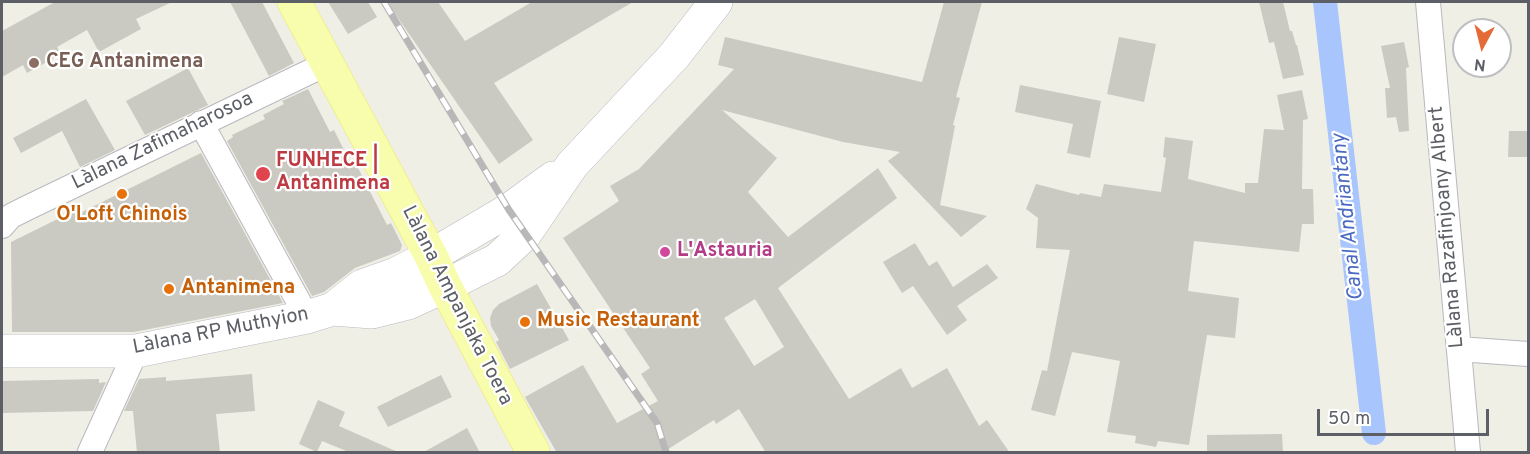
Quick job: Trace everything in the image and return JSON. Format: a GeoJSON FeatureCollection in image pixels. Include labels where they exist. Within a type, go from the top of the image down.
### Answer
{"type":"FeatureCollection","features":[{"type":"Feature","properties":{"kind":"main road","name":"Làlana Ampanjaka Toera"},"geometry":{"type":"LineString","coordinates":[[294,2],[431,256],[533,453]]}},
{"type":"Feature","properties":{"kind":"street"},"geometry":{"type":"LineString","coordinates":[[572,165],[674,56],[716,2]]}},
{"type":"Feature","properties":{"kind":"street","name":"Làlana Razafinjoany Albert"},"geometry":{"type":"LineString","coordinates":[[1428,2],[1467,453]]}},
{"type":"Feature","properties":{"kind":"street","name":"Làlana Zafimaharosoa"},"geometry":{"type":"LineString","coordinates":[[2,226],[11,216],[27,208],[328,63]]}},
{"type":"Feature","properties":{"kind":"street"},"geometry":{"type":"LineString","coordinates":[[201,123],[320,313]]}},
{"type":"Feature","properties":{"kind":"street","name":"Làlana RP Muthyion"},"geometry":{"type":"LineString","coordinates":[[320,313],[362,286],[396,274],[431,256],[509,210],[572,165]]}},
{"type":"Feature","properties":{"kind":"street","name":"Làlana RP Muthyion"},"geometry":{"type":"LineString","coordinates":[[2,351],[136,351],[320,313],[372,312],[408,303],[497,260],[525,234],[572,165]]}},
{"type":"Feature","properties":{"kind":"street"},"geometry":{"type":"LineString","coordinates":[[1459,349],[1528,354]]}},
{"type":"Feature","properties":{"kind":"street"},"geometry":{"type":"LineString","coordinates":[[90,453],[136,351]]}},
{"type":"Feature","properties":{"kind":"building","name":"CEG Antanimena"},"geometry":{"type":"Polygon","coordinates":[[[55,2],[172,2],[136,19],[141,29],[99,52],[87,30],[57,47],[61,54],[27,73],[23,65],[2,77],[2,31],[55,2]]]}},
{"type":"Feature","properties":{"kind":"building"},"geometry":{"type":"Polygon","coordinates":[[[230,2],[262,2],[294,63],[269,76],[230,2]]]}},
{"type":"Feature","properties":{"kind":"building"},"geometry":{"type":"Polygon","coordinates":[[[328,2],[368,2],[377,17],[348,34],[328,2]]]}},
{"type":"Feature","properties":{"kind":"building"},"geometry":{"type":"Polygon","coordinates":[[[387,2],[438,2],[465,41],[532,2],[633,2],[494,83],[533,140],[499,164],[387,2]]]}},
{"type":"Feature","properties":{"kind":"building"},"geometry":{"type":"Polygon","coordinates":[[[944,2],[982,2],[956,97],[960,98],[953,125],[955,126],[940,205],[987,216],[961,237],[888,161],[900,152],[843,142],[722,110],[777,158],[748,192],[788,237],[878,168],[897,198],[778,288],[849,399],[901,368],[912,388],[947,368],[979,426],[987,420],[1010,453],[766,453],[739,409],[716,424],[714,420],[662,453],[557,453],[525,397],[583,365],[617,423],[658,401],[641,374],[650,368],[563,238],[619,201],[610,186],[639,169],[734,69],[718,65],[725,37],[922,82],[944,2]],[[755,299],[724,318],[754,366],[784,347],[755,299]]]}},
{"type":"Feature","properties":{"kind":"building"},"geometry":{"type":"Polygon","coordinates":[[[1259,2],[1283,2],[1304,75],[1283,79],[1274,42],[1269,43],[1259,2]]]}},
{"type":"Feature","properties":{"kind":"building"},"geometry":{"type":"Polygon","coordinates":[[[1119,37],[1156,44],[1144,102],[1107,94],[1119,37]]]}},
{"type":"Feature","properties":{"kind":"building"},"geometry":{"type":"Polygon","coordinates":[[[1404,42],[1409,67],[1406,68],[1409,131],[1399,132],[1396,117],[1387,118],[1385,88],[1390,88],[1381,46],[1404,42]]]}},
{"type":"Feature","properties":{"kind":"building"},"geometry":{"type":"Polygon","coordinates":[[[188,68],[208,105],[145,135],[126,101],[188,68]]]}},
{"type":"Feature","properties":{"kind":"building"},"geometry":{"type":"Polygon","coordinates":[[[1020,85],[1101,101],[1090,158],[1067,153],[1073,124],[1015,112],[1020,85]]]}},
{"type":"Feature","properties":{"kind":"building"},"geometry":{"type":"Polygon","coordinates":[[[308,89],[330,132],[334,130],[352,166],[356,164],[387,225],[391,223],[402,245],[400,251],[355,268],[324,292],[312,296],[227,141],[233,137],[232,135],[265,119],[263,115],[284,104],[282,101],[308,89]]]}},
{"type":"Feature","properties":{"kind":"building"},"geometry":{"type":"Polygon","coordinates":[[[1302,90],[1308,119],[1303,120],[1302,189],[1313,189],[1314,224],[1302,224],[1299,252],[1194,241],[1188,291],[1239,298],[1235,338],[1207,335],[1189,445],[1158,441],[1156,447],[1135,443],[1136,436],[1107,432],[1120,361],[1072,352],[1055,416],[1031,410],[1042,370],[1047,371],[1070,250],[1036,248],[1038,218],[1026,209],[1036,184],[1079,195],[1080,193],[1101,197],[1104,184],[1161,192],[1166,158],[1163,157],[1165,137],[1193,141],[1188,179],[1245,193],[1245,183],[1258,183],[1264,129],[1284,130],[1277,95],[1302,90]]]}},
{"type":"Feature","properties":{"kind":"building"},"geometry":{"type":"Polygon","coordinates":[[[86,99],[115,150],[80,167],[62,131],[21,153],[13,138],[86,99]]]}},
{"type":"Feature","properties":{"kind":"building"},"geometry":{"type":"Polygon","coordinates":[[[1509,131],[1528,131],[1528,157],[1508,157],[1509,131]]]}},
{"type":"Feature","properties":{"kind":"building"},"geometry":{"type":"Polygon","coordinates":[[[201,153],[283,303],[134,332],[12,332],[11,242],[78,209],[80,213],[201,153]]]}},
{"type":"Feature","properties":{"kind":"building"},"geometry":{"type":"Polygon","coordinates":[[[915,243],[929,266],[937,261],[953,287],[987,264],[998,278],[957,306],[967,320],[947,335],[913,286],[902,293],[883,262],[915,243]]]}},
{"type":"Feature","properties":{"kind":"building","name":"Music Restaurant"},"geometry":{"type":"Polygon","coordinates":[[[537,284],[569,340],[510,369],[496,342],[499,340],[491,326],[490,318],[493,310],[499,304],[537,284]]]}},
{"type":"Feature","properties":{"kind":"building"},"geometry":{"type":"Polygon","coordinates":[[[252,374],[255,411],[216,414],[220,453],[137,453],[133,411],[124,411],[139,379],[166,377],[166,381],[252,374]]]}},
{"type":"Feature","properties":{"kind":"building"},"geometry":{"type":"Polygon","coordinates":[[[441,375],[452,397],[388,427],[377,407],[441,375]]]}},
{"type":"Feature","properties":{"kind":"building"},"geometry":{"type":"Polygon","coordinates":[[[99,379],[99,383],[106,382],[93,411],[2,413],[2,381],[99,379]]]}},
{"type":"Feature","properties":{"kind":"building"},"geometry":{"type":"Polygon","coordinates":[[[318,400],[345,412],[339,426],[400,453],[351,453],[322,441],[317,452],[299,444],[318,400]]]}},
{"type":"Feature","properties":{"kind":"building"},"geometry":{"type":"Polygon","coordinates":[[[467,428],[480,453],[422,453],[467,428]]]}},
{"type":"Feature","properties":{"kind":"building"},"geometry":{"type":"Polygon","coordinates":[[[1282,434],[1283,453],[1207,453],[1207,435],[1282,434]]]}},
{"type":"Feature","properties":{"kind":"waterway","name":"Canal Andriantany"},"geometry":{"type":"LineString","coordinates":[[1325,2],[1374,433]]}},
{"type":"Feature","properties":{"kind":"railway"},"geometry":{"type":"LineString","coordinates":[[384,2],[509,210],[657,423],[666,452]]}},
{"type":"Feature","properties":{"kind":"place","name":"CEG Antanimena"},"geometry":{"type":"Point","coordinates":[34,63]}},
{"type":"Feature","properties":{"kind":"place","name":"FUNHECE | Antanimena"},"geometry":{"type":"Point","coordinates":[263,174]}},
{"type":"Feature","properties":{"kind":"place","name":"O'Loft Chinois"},"geometry":{"type":"Point","coordinates":[122,194]}},
{"type":"Feature","properties":{"kind":"place","name":"L'Astauria"},"geometry":{"type":"Point","coordinates":[665,252]}},
{"type":"Feature","properties":{"kind":"place","name":"Antanimena"},"geometry":{"type":"Point","coordinates":[169,289]}},
{"type":"Feature","properties":{"kind":"place","name":"Music Restaurant"},"geometry":{"type":"Point","coordinates":[525,322]}}]}
